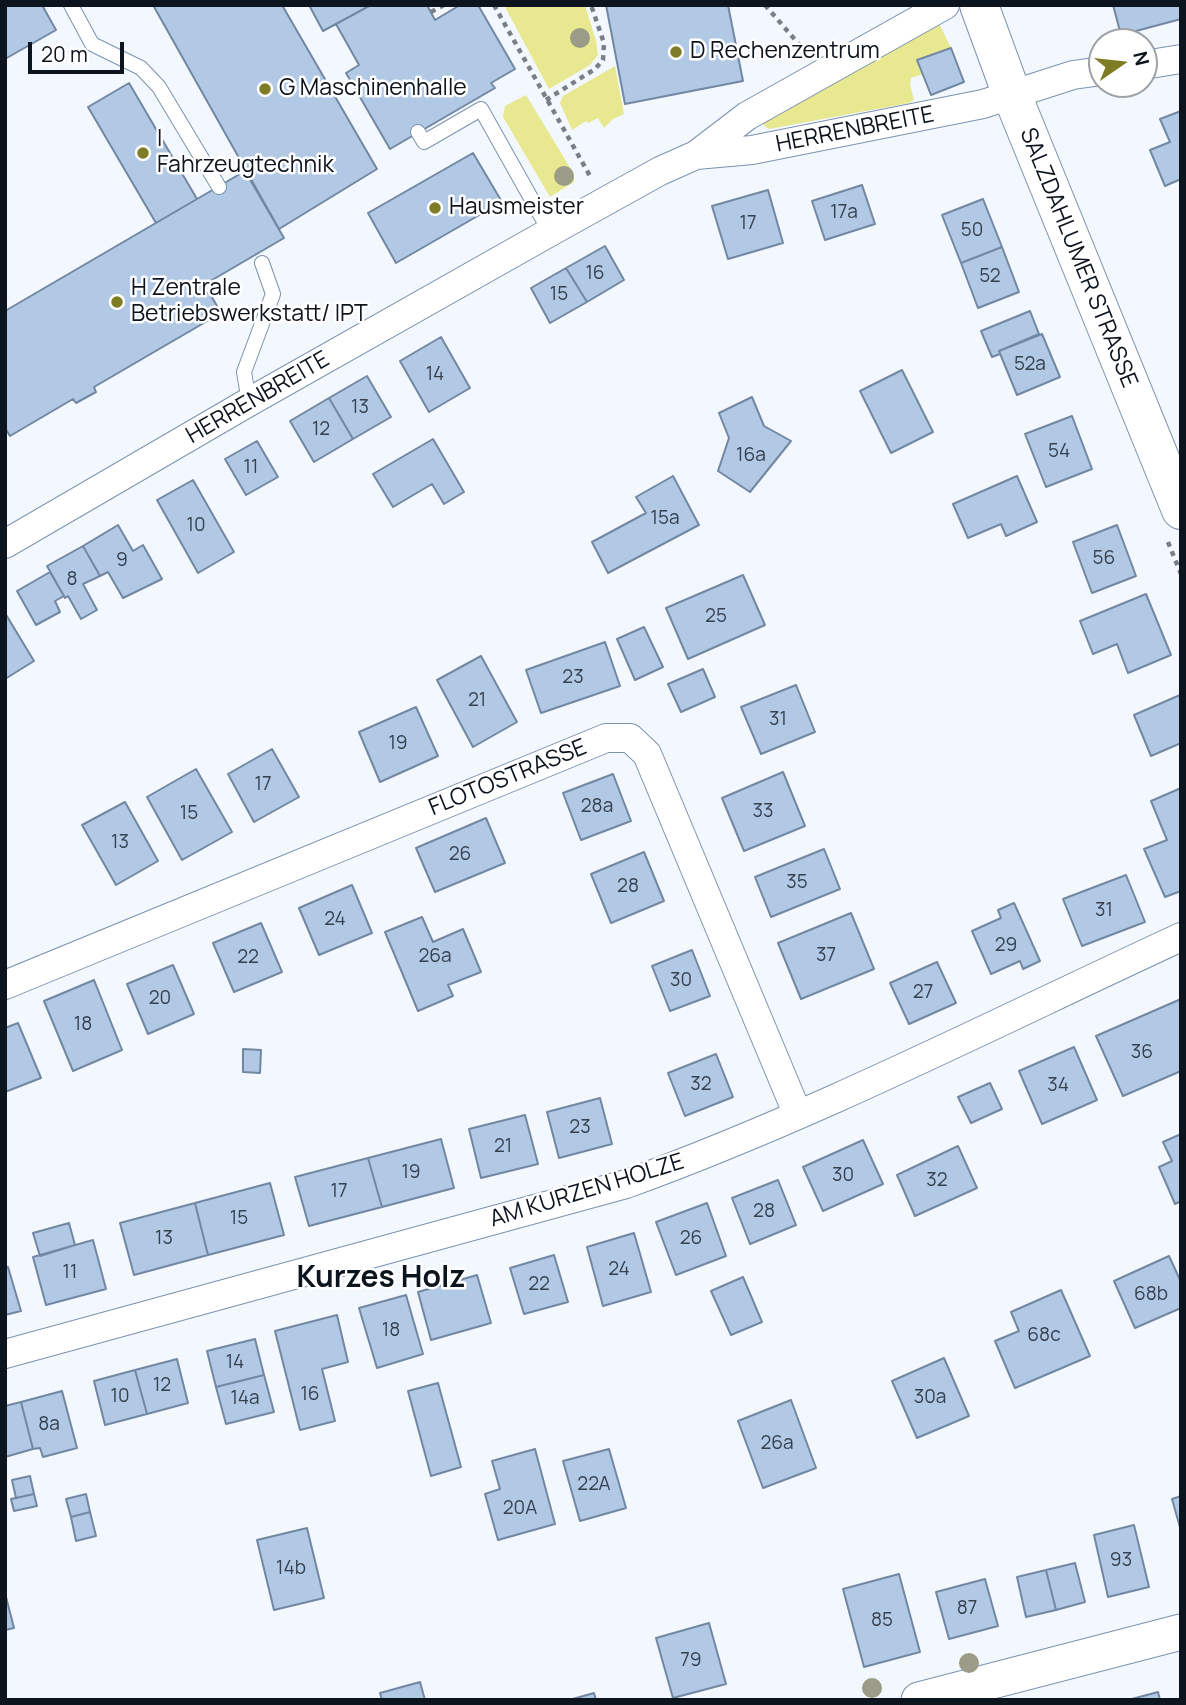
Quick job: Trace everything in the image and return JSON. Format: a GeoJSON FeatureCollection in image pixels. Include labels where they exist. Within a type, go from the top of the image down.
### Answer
{"type":"FeatureCollection","features":[{"type":"Feature","properties":{"kind":"main road","name":"SALZDAHLUMER STRASSE"},"geometry":{"type":"LineString","coordinates":[[978,5],[1012,96],[1181,510]]}},
{"type":"Feature","properties":{"kind":"street","name":"HERRENBREITE"},"geometry":{"type":"LineString","coordinates":[[5,544],[248,402],[604,202],[696,155],[747,116],[945,5]]}},
{"type":"Feature","properties":{"kind":"street"},"geometry":{"type":"LineString","coordinates":[[1158,63],[1181,59]]}},
{"type":"Feature","properties":{"kind":"street","name":"HERRENBREITE"},"geometry":{"type":"LineString","coordinates":[[696,155],[752,150],[984,104],[1073,75],[1088,73]]}},
{"type":"Feature","properties":{"kind":"street","name":"FLOTOSTRASSE"},"geometry":{"type":"LineString","coordinates":[[5,985],[606,738],[630,738],[647,754],[798,1115]]}},
{"type":"Feature","properties":{"kind":"street","name":"AM KURZEN HOLZE"},"geometry":{"type":"LineString","coordinates":[[5,1354],[626,1184],[695,1159],[798,1115],[1181,937]]}},
{"type":"Feature","properties":{"kind":"street"},"geometry":{"type":"LineString","coordinates":[[919,1700],[1181,1632]]}},
{"type":"Feature","properties":{"kind":"lane"},"geometry":{"type":"LineString","coordinates":[[71,5],[92,44],[141,68],[159,87],[219,187]]}},
{"type":"Feature","properties":{"kind":"lane"},"geometry":{"type":"LineString","coordinates":[[418,132],[424,142],[481,109],[550,232]]}},
{"type":"Feature","properties":{"kind":"lane"},"geometry":{"type":"LineString","coordinates":[[248,402],[244,372],[273,294],[262,263]]}},
{"type":"Feature","properties":{"kind":"path"},"geometry":{"type":"LineString","coordinates":[[431,12],[444,5]]}},
{"type":"Feature","properties":{"kind":"path"},"geometry":{"type":"LineString","coordinates":[[494,5],[604,202]]}},
{"type":"Feature","properties":{"kind":"path"},"geometry":{"type":"LineString","coordinates":[[546,100],[595,69],[603,60],[604,43],[591,5]]}},
{"type":"Feature","properties":{"kind":"path"},"geometry":{"type":"LineString","coordinates":[[765,5],[790,32]]}},
{"type":"Feature","properties":{"kind":"shaded area"},"geometry":{"type":"Polygon","coordinates":[[[585,5],[598,55],[590,65],[549,89],[505,7],[585,5]]]}},
{"type":"Feature","properties":{"kind":"shaded area"},"geometry":{"type":"Polygon","coordinates":[[[935,15],[951,48],[917,60],[923,74],[911,78],[914,100],[769,129],[764,126],[763,120],[935,15]]]}},
{"type":"Feature","properties":{"kind":"shaded area"},"geometry":{"type":"Polygon","coordinates":[[[615,66],[624,114],[613,119],[604,128],[598,118],[588,123],[586,121],[572,130],[560,103],[563,96],[615,66]]]}},
{"type":"Feature","properties":{"kind":"shaded area"},"geometry":{"type":"Polygon","coordinates":[[[526,95],[574,174],[574,182],[550,197],[503,117],[505,106],[526,95]]]}},
{"type":"Feature","properties":{"kind":"building"},"geometry":{"type":"Polygon","coordinates":[[[5,5],[42,5],[56,30],[5,59],[5,5]]]}},
{"type":"Feature","properties":{"kind":"building","name":"G Maschinenhalle"},"geometry":{"type":"Polygon","coordinates":[[[153,5],[282,5],[377,169],[279,229],[153,5]]]}},
{"type":"Feature","properties":{"kind":"building"},"geometry":{"type":"Polygon","coordinates":[[[309,5],[371,5],[323,31],[309,5]]]}},
{"type":"Feature","properties":{"kind":"building"},"geometry":{"type":"Polygon","coordinates":[[[371,5],[427,5],[435,20],[460,5],[478,5],[515,69],[491,83],[495,88],[390,149],[346,73],[359,65],[336,24],[371,5]]]}},
{"type":"Feature","properties":{"kind":"building","name":"D Rechenzentrum"},"geometry":{"type":"Polygon","coordinates":[[[606,5],[728,5],[743,81],[625,104],[606,5]]]}},
{"type":"Feature","properties":{"kind":"building"},"geometry":{"type":"Polygon","coordinates":[[[1113,5],[1181,5],[1181,19],[1147,28],[1119,28],[1113,5]]]}},
{"type":"Feature","properties":{"kind":"building"},"geometry":{"type":"Polygon","coordinates":[[[951,48],[964,82],[931,95],[917,60],[951,48]]]}},
{"type":"Feature","properties":{"kind":"building","name":"I Fahrzeugtechnik"},"geometry":{"type":"Polygon","coordinates":[[[129,83],[197,199],[156,223],[88,107],[129,83]]]}},
{"type":"Feature","properties":{"kind":"building"},"geometry":{"type":"Polygon","coordinates":[[[1181,111],[1181,179],[1165,186],[1150,150],[1170,142],[1160,119],[1181,111]]]}},
{"type":"Feature","properties":{"kind":"building","name":"Hausmeister"},"geometry":{"type":"Polygon","coordinates":[[[473,153],[502,202],[396,263],[368,213],[473,153]]]}},
{"type":"Feature","properties":{"kind":"building","name":"H Zentrale Betriebswerkstatt/ IPT"},"geometry":{"type":"Polygon","coordinates":[[[245,171],[284,238],[202,286],[206,294],[209,292],[221,313],[94,387],[96,392],[76,403],[73,399],[10,436],[5,428],[5,311],[245,171]]]}},
{"type":"Feature","properties":{"kind":"building"},"geometry":{"type":"Polygon","coordinates":[[[862,185],[875,224],[825,240],[812,201],[862,185]]]}},
{"type":"Feature","properties":{"kind":"building"},"geometry":{"type":"Polygon","coordinates":[[[768,190],[783,243],[728,259],[712,206],[768,190]]]}},
{"type":"Feature","properties":{"kind":"building"},"geometry":{"type":"Polygon","coordinates":[[[983,199],[1002,247],[961,263],[942,215],[983,199]]]}},
{"type":"Feature","properties":{"kind":"building"},"geometry":{"type":"Polygon","coordinates":[[[605,246],[624,280],[587,302],[566,268],[605,246]]]}},
{"type":"Feature","properties":{"kind":"building"},"geometry":{"type":"Polygon","coordinates":[[[1002,247],[1019,292],[978,308],[961,263],[1002,247]]]}},
{"type":"Feature","properties":{"kind":"building"},"geometry":{"type":"Polygon","coordinates":[[[566,268],[587,302],[550,323],[531,288],[566,268]]]}},
{"type":"Feature","properties":{"kind":"building"},"geometry":{"type":"Polygon","coordinates":[[[1030,311],[1039,334],[999,351],[1000,354],[992,357],[981,331],[1030,311]]]}},
{"type":"Feature","properties":{"kind":"building"},"geometry":{"type":"Polygon","coordinates":[[[1042,334],[1060,377],[1017,395],[999,351],[1042,334]]]}},
{"type":"Feature","properties":{"kind":"building"},"geometry":{"type":"Polygon","coordinates":[[[441,337],[470,388],[429,412],[400,361],[441,337]]]}},
{"type":"Feature","properties":{"kind":"building"},"geometry":{"type":"Polygon","coordinates":[[[902,370],[933,432],[891,453],[860,391],[902,370]]]}},
{"type":"Feature","properties":{"kind":"building"},"geometry":{"type":"Polygon","coordinates":[[[367,376],[391,417],[353,439],[329,398],[367,376]]]}},
{"type":"Feature","properties":{"kind":"building"},"geometry":{"type":"Polygon","coordinates":[[[752,397],[764,426],[791,441],[750,492],[718,471],[729,438],[719,413],[752,397]]]}},
{"type":"Feature","properties":{"kind":"building"},"geometry":{"type":"Polygon","coordinates":[[[329,398],[353,439],[314,462],[290,421],[329,398]]]}},
{"type":"Feature","properties":{"kind":"building"},"geometry":{"type":"Polygon","coordinates":[[[1072,416],[1092,469],[1046,487],[1025,434],[1072,416]]]}},
{"type":"Feature","properties":{"kind":"building"},"geometry":{"type":"Polygon","coordinates":[[[433,439],[464,492],[444,504],[432,484],[393,507],[373,474],[433,439]]]}},
{"type":"Feature","properties":{"kind":"building"},"geometry":{"type":"Polygon","coordinates":[[[257,441],[278,477],[246,495],[225,459],[257,441]]]}},
{"type":"Feature","properties":{"kind":"building"},"geometry":{"type":"Polygon","coordinates":[[[673,476],[699,525],[608,573],[592,542],[646,513],[636,497],[673,476]]]}},
{"type":"Feature","properties":{"kind":"building"},"geometry":{"type":"Polygon","coordinates":[[[1017,476],[1037,522],[1006,536],[1001,524],[968,538],[953,504],[1017,476]]]}},
{"type":"Feature","properties":{"kind":"building"},"geometry":{"type":"Polygon","coordinates":[[[193,480],[234,552],[198,573],[157,500],[193,480]]]}},
{"type":"Feature","properties":{"kind":"building"},"geometry":{"type":"Polygon","coordinates":[[[118,525],[133,551],[143,545],[162,579],[123,598],[108,572],[100,576],[83,546],[118,525]]]}},
{"type":"Feature","properties":{"kind":"building"},"geometry":{"type":"Polygon","coordinates":[[[1117,525],[1136,576],[1092,593],[1073,542],[1117,525]]]}},
{"type":"Feature","properties":{"kind":"building"},"geometry":{"type":"Polygon","coordinates":[[[83,546],[100,576],[83,584],[97,610],[81,619],[68,596],[65,598],[47,566],[83,546]]]}},
{"type":"Feature","properties":{"kind":"building"},"geometry":{"type":"Polygon","coordinates":[[[50,572],[64,596],[55,601],[60,612],[36,625],[17,591],[50,572]]]}},
{"type":"Feature","properties":{"kind":"building"},"geometry":{"type":"Polygon","coordinates":[[[743,575],[765,625],[688,659],[666,608],[743,575]]]}},
{"type":"Feature","properties":{"kind":"building"},"geometry":{"type":"Polygon","coordinates":[[[1146,594],[1171,655],[1128,673],[1117,644],[1093,654],[1080,621],[1146,594]]]}},
{"type":"Feature","properties":{"kind":"building"},"geometry":{"type":"Polygon","coordinates":[[[5,613],[34,661],[5,679],[5,613]]]}},
{"type":"Feature","properties":{"kind":"building"},"geometry":{"type":"Polygon","coordinates":[[[644,627],[663,667],[635,680],[617,639],[644,627]]]}},
{"type":"Feature","properties":{"kind":"building"},"geometry":{"type":"Polygon","coordinates":[[[605,642],[620,686],[541,713],[526,670],[605,642]]]}},
{"type":"Feature","properties":{"kind":"building"},"geometry":{"type":"Polygon","coordinates":[[[481,656],[517,722],[473,747],[437,680],[481,656]]]}},
{"type":"Feature","properties":{"kind":"building"},"geometry":{"type":"Polygon","coordinates":[[[703,669],[715,697],[681,712],[668,684],[703,669]]]}},
{"type":"Feature","properties":{"kind":"building"},"geometry":{"type":"Polygon","coordinates":[[[796,685],[815,732],[761,754],[741,707],[796,685]]]}},
{"type":"Feature","properties":{"kind":"building"},"geometry":{"type":"Polygon","coordinates":[[[1180,695],[1181,743],[1151,756],[1134,715],[1180,695]]]}},
{"type":"Feature","properties":{"kind":"building"},"geometry":{"type":"Polygon","coordinates":[[[416,707],[438,756],[380,782],[359,732],[416,707]]]}},
{"type":"Feature","properties":{"kind":"building"},"geometry":{"type":"Polygon","coordinates":[[[272,749],[299,797],[254,822],[228,774],[272,749]]]}},
{"type":"Feature","properties":{"kind":"building"},"geometry":{"type":"Polygon","coordinates":[[[196,769],[232,832],[182,860],[147,797],[196,769]]]}},
{"type":"Feature","properties":{"kind":"building"},"geometry":{"type":"Polygon","coordinates":[[[783,772],[805,826],[744,851],[722,798],[783,772]]]}},
{"type":"Feature","properties":{"kind":"building"},"geometry":{"type":"Polygon","coordinates":[[[613,774],[631,821],[581,840],[563,793],[613,774]]]}},
{"type":"Feature","properties":{"kind":"building"},"geometry":{"type":"Polygon","coordinates":[[[1181,788],[1181,891],[1165,897],[1144,849],[1167,840],[1151,801],[1181,788]]]}},
{"type":"Feature","properties":{"kind":"building"},"geometry":{"type":"Polygon","coordinates":[[[125,802],[158,861],[116,885],[82,825],[125,802]]]}},
{"type":"Feature","properties":{"kind":"building"},"geometry":{"type":"Polygon","coordinates":[[[486,818],[505,863],[435,892],[416,848],[486,818]]]}},
{"type":"Feature","properties":{"kind":"building"},"geometry":{"type":"Polygon","coordinates":[[[824,849],[840,889],[771,917],[755,877],[824,849]]]}},
{"type":"Feature","properties":{"kind":"building"},"geometry":{"type":"Polygon","coordinates":[[[644,852],[664,901],[611,923],[591,874],[644,852]]]}},
{"type":"Feature","properties":{"kind":"building"},"geometry":{"type":"Polygon","coordinates":[[[1126,875],[1145,922],[1082,946],[1063,899],[1126,875]]]}},
{"type":"Feature","properties":{"kind":"building"},"geometry":{"type":"Polygon","coordinates":[[[352,885],[372,933],[319,955],[299,908],[352,885]]]}},
{"type":"Feature","properties":{"kind":"building"},"geometry":{"type":"Polygon","coordinates":[[[1014,903],[1040,961],[1023,969],[1020,961],[991,974],[972,931],[1001,918],[998,910],[1014,903]]]}},
{"type":"Feature","properties":{"kind":"building"},"geometry":{"type":"Polygon","coordinates":[[[851,913],[874,969],[801,999],[778,943],[851,913]]]}},
{"type":"Feature","properties":{"kind":"building"},"geometry":{"type":"Polygon","coordinates":[[[422,917],[433,942],[463,929],[481,972],[448,985],[453,996],[418,1011],[385,932],[422,917]]]}},
{"type":"Feature","properties":{"kind":"building"},"geometry":{"type":"Polygon","coordinates":[[[261,923],[282,972],[234,992],[213,943],[261,923]]]}},
{"type":"Feature","properties":{"kind":"building"},"geometry":{"type":"Polygon","coordinates":[[[692,950],[710,996],[670,1011],[652,966],[692,950]]]}},
{"type":"Feature","properties":{"kind":"building"},"geometry":{"type":"Polygon","coordinates":[[[937,962],[956,1003],[909,1024],[890,983],[937,962]]]}},
{"type":"Feature","properties":{"kind":"building"},"geometry":{"type":"Polygon","coordinates":[[[173,965],[194,1014],[148,1034],[127,984],[173,965]]]}},
{"type":"Feature","properties":{"kind":"building"},"geometry":{"type":"Polygon","coordinates":[[[94,980],[122,1050],[73,1071],[44,1001],[94,980]]]}},
{"type":"Feature","properties":{"kind":"building"},"geometry":{"type":"Polygon","coordinates":[[[1181,999],[1181,1071],[1123,1096],[1096,1036],[1181,999]]]}},
{"type":"Feature","properties":{"kind":"building"},"geometry":{"type":"Polygon","coordinates":[[[18,1023],[41,1078],[5,1092],[5,1028],[18,1023]]]}},
{"type":"Feature","properties":{"kind":"building"},"geometry":{"type":"Polygon","coordinates":[[[1074,1047],[1097,1100],[1042,1124],[1019,1071],[1074,1047]]]}},
{"type":"Feature","properties":{"kind":"building"},"geometry":{"type":"Polygon","coordinates":[[[243,1049],[261,1050],[260,1073],[243,1072],[243,1049]]]}},
{"type":"Feature","properties":{"kind":"building"},"geometry":{"type":"Polygon","coordinates":[[[716,1054],[733,1097],[685,1116],[668,1073],[716,1054]]]}},
{"type":"Feature","properties":{"kind":"building"},"geometry":{"type":"Polygon","coordinates":[[[990,1083],[1002,1109],[971,1123],[958,1097],[990,1083]]]}},
{"type":"Feature","properties":{"kind":"building"},"geometry":{"type":"Polygon","coordinates":[[[600,1098],[612,1144],[559,1158],[547,1112],[600,1098]]]}},
{"type":"Feature","properties":{"kind":"building"},"geometry":{"type":"Polygon","coordinates":[[[525,1115],[538,1164],[481,1178],[469,1129],[525,1115]]]}},
{"type":"Feature","properties":{"kind":"building"},"geometry":{"type":"Polygon","coordinates":[[[1181,1134],[1181,1201],[1175,1204],[1159,1167],[1172,1161],[1163,1142],[1181,1134]]]}},
{"type":"Feature","properties":{"kind":"building"},"geometry":{"type":"Polygon","coordinates":[[[441,1139],[454,1188],[382,1207],[368,1158],[441,1139]]]}},
{"type":"Feature","properties":{"kind":"building"},"geometry":{"type":"Polygon","coordinates":[[[863,1140],[883,1184],[823,1211],[803,1167],[863,1140]]]}},
{"type":"Feature","properties":{"kind":"building"},"geometry":{"type":"Polygon","coordinates":[[[958,1146],[977,1188],[915,1216],[897,1175],[958,1146]]]}},
{"type":"Feature","properties":{"kind":"building"},"geometry":{"type":"Polygon","coordinates":[[[368,1158],[382,1207],[309,1226],[295,1177],[368,1158]]]}},
{"type":"Feature","properties":{"kind":"building"},"geometry":{"type":"Polygon","coordinates":[[[778,1180],[796,1225],[750,1244],[732,1198],[778,1180]]]}},
{"type":"Feature","properties":{"kind":"building"},"geometry":{"type":"Polygon","coordinates":[[[270,1183],[284,1235],[208,1255],[195,1203],[270,1183]]]}},
{"type":"Feature","properties":{"kind":"building"},"geometry":{"type":"Polygon","coordinates":[[[195,1203],[208,1255],[134,1275],[120,1223],[195,1203]]]}},
{"type":"Feature","properties":{"kind":"building"},"geometry":{"type":"Polygon","coordinates":[[[707,1203],[726,1256],[676,1275],[656,1222],[707,1203]]]}},
{"type":"Feature","properties":{"kind":"building"},"geometry":{"type":"Polygon","coordinates":[[[69,1223],[75,1245],[40,1256],[33,1233],[69,1223]]]}},
{"type":"Feature","properties":{"kind":"building"},"geometry":{"type":"Polygon","coordinates":[[[634,1233],[651,1292],[603,1306],[587,1247],[634,1233]]]}},
{"type":"Feature","properties":{"kind":"building"},"geometry":{"type":"Polygon","coordinates":[[[93,1240],[106,1289],[46,1305],[33,1257],[93,1240]]]}},
{"type":"Feature","properties":{"kind":"building"},"geometry":{"type":"Polygon","coordinates":[[[554,1255],[568,1302],[524,1314],[510,1268],[554,1255]]]}},
{"type":"Feature","properties":{"kind":"building"},"geometry":{"type":"Polygon","coordinates":[[[1169,1256],[1181,1282],[1181,1308],[1135,1328],[1114,1281],[1169,1256]]]}},
{"type":"Feature","properties":{"kind":"building"},"geometry":{"type":"Polygon","coordinates":[[[8,1267],[21,1311],[5,1315],[5,1268],[8,1267]]]}},
{"type":"Feature","properties":{"kind":"building"},"geometry":{"type":"Polygon","coordinates":[[[477,1275],[491,1323],[431,1340],[418,1292],[477,1275]]]}},
{"type":"Feature","properties":{"kind":"building"},"geometry":{"type":"Polygon","coordinates":[[[743,1277],[762,1322],[731,1335],[711,1291],[743,1277]]]}},
{"type":"Feature","properties":{"kind":"building"},"geometry":{"type":"Polygon","coordinates":[[[1061,1290],[1090,1356],[1015,1388],[995,1341],[1019,1331],[1011,1312],[1061,1290]]]}},
{"type":"Feature","properties":{"kind":"building"},"geometry":{"type":"Polygon","coordinates":[[[406,1295],[423,1354],[377,1368],[359,1308],[406,1295]]]}},
{"type":"Feature","properties":{"kind":"building"},"geometry":{"type":"Polygon","coordinates":[[[337,1315],[348,1362],[322,1369],[335,1421],[300,1430],[275,1331],[337,1315]]]}},
{"type":"Feature","properties":{"kind":"building"},"geometry":{"type":"Polygon","coordinates":[[[255,1339],[264,1375],[216,1387],[207,1351],[255,1339]]]}},
{"type":"Feature","properties":{"kind":"building"},"geometry":{"type":"Polygon","coordinates":[[[944,1358],[969,1416],[917,1438],[892,1381],[944,1358]]]}},
{"type":"Feature","properties":{"kind":"building"},"geometry":{"type":"Polygon","coordinates":[[[177,1359],[188,1403],[147,1414],[135,1370],[177,1359]]]}},
{"type":"Feature","properties":{"kind":"building"},"geometry":{"type":"Polygon","coordinates":[[[135,1370],[147,1414],[105,1425],[94,1381],[135,1370]]]}},
{"type":"Feature","properties":{"kind":"building"},"geometry":{"type":"Polygon","coordinates":[[[264,1375],[274,1412],[226,1424],[216,1387],[264,1375]]]}},
{"type":"Feature","properties":{"kind":"building"},"geometry":{"type":"Polygon","coordinates":[[[438,1383],[461,1467],[431,1476],[408,1391],[438,1383]]]}},
{"type":"Feature","properties":{"kind":"building"},"geometry":{"type":"Polygon","coordinates":[[[62,1391],[77,1448],[43,1457],[40,1448],[33,1449],[21,1402],[62,1391]]]}},
{"type":"Feature","properties":{"kind":"building"},"geometry":{"type":"Polygon","coordinates":[[[791,1400],[816,1468],[763,1488],[738,1421],[791,1400]]]}},
{"type":"Feature","properties":{"kind":"building"},"geometry":{"type":"Polygon","coordinates":[[[21,1402],[33,1449],[5,1457],[5,1406],[21,1402]]]}},
{"type":"Feature","properties":{"kind":"building"},"geometry":{"type":"Polygon","coordinates":[[[535,1449],[555,1524],[498,1540],[485,1494],[500,1489],[492,1461],[535,1449]]]}},
{"type":"Feature","properties":{"kind":"building"},"geometry":{"type":"Polygon","coordinates":[[[609,1449],[626,1508],[580,1521],[563,1461],[609,1449]]]}},
{"type":"Feature","properties":{"kind":"building"},"geometry":{"type":"Polygon","coordinates":[[[30,1476],[34,1494],[16,1498],[12,1480],[30,1476]]]}},
{"type":"Feature","properties":{"kind":"building"},"geometry":{"type":"Polygon","coordinates":[[[34,1494],[37,1506],[14,1511],[11,1499],[34,1494]]]}},
{"type":"Feature","properties":{"kind":"building"},"geometry":{"type":"Polygon","coordinates":[[[86,1494],[90,1512],[71,1517],[66,1499],[86,1494]]]}},
{"type":"Feature","properties":{"kind":"building"},"geometry":{"type":"Polygon","coordinates":[[[1181,1496],[1181,1531],[1172,1499],[1181,1496]]]}},
{"type":"Feature","properties":{"kind":"building"},"geometry":{"type":"Polygon","coordinates":[[[90,1512],[96,1536],[76,1541],[71,1517],[90,1512]]]}},
{"type":"Feature","properties":{"kind":"building"},"geometry":{"type":"Polygon","coordinates":[[[1134,1525],[1149,1587],[1108,1597],[1094,1535],[1134,1525]]]}},
{"type":"Feature","properties":{"kind":"building"},"geometry":{"type":"Polygon","coordinates":[[[307,1528],[324,1598],[274,1610],[257,1540],[307,1528]]]}},
{"type":"Feature","properties":{"kind":"building"},"geometry":{"type":"Polygon","coordinates":[[[1075,1563],[1085,1602],[1056,1610],[1046,1570],[1075,1563]]]}},
{"type":"Feature","properties":{"kind":"building"},"geometry":{"type":"Polygon","coordinates":[[[1046,1570],[1056,1610],[1026,1617],[1017,1577],[1046,1570]]]}},
{"type":"Feature","properties":{"kind":"building"},"geometry":{"type":"Polygon","coordinates":[[[899,1574],[920,1652],[864,1667],[843,1589],[899,1574]]]}},
{"type":"Feature","properties":{"kind":"building"},"geometry":{"type":"Polygon","coordinates":[[[985,1579],[998,1626],[949,1639],[936,1592],[985,1579]]]}},
{"type":"Feature","properties":{"kind":"building"},"geometry":{"type":"Polygon","coordinates":[[[5,1593],[14,1628],[5,1630],[5,1593]]]}},
{"type":"Feature","properties":{"kind":"building"},"geometry":{"type":"Polygon","coordinates":[[[709,1623],[726,1684],[673,1698],[656,1638],[709,1623]]]}},
{"type":"Feature","properties":{"kind":"building"},"geometry":{"type":"Polygon","coordinates":[[[420,1682],[425,1700],[382,1700],[380,1693],[420,1682]]]}},
{"type":"Feature","properties":{"kind":"building"},"geometry":{"type":"Polygon","coordinates":[[[1158,1692],[1160,1700],[1128,1700],[1158,1692]]]}},
{"type":"Feature","properties":{"kind":"building"},"geometry":{"type":"Polygon","coordinates":[[[594,1693],[596,1700],[569,1700],[594,1693]]]}},
{"type":"Feature","properties":{"kind":"place","name":"D Rechenzentrum"},"geometry":{"type":"Point","coordinates":[676,52]}},
{"type":"Feature","properties":{"kind":"place","name":"G Maschinenhalle"},"geometry":{"type":"Point","coordinates":[265,89]}},
{"type":"Feature","properties":{"kind":"place","name":"I Fahrzeugtechnik"},"geometry":{"type":"Point","coordinates":[143,153]}},
{"type":"Feature","properties":{"kind":"place","name":"Hausmeister"},"geometry":{"type":"Point","coordinates":[435,208]}},
{"type":"Feature","properties":{"kind":"place","name":"H Zentrale Betriebswerkstatt/ IPT"},"geometry":{"type":"Point","coordinates":[117,302]}},
{"type":"Feature","properties":{"kind":"district","name":"Kurzes Holz"},"geometry":{"type":"Point","coordinates":[381,1279]}}]}
